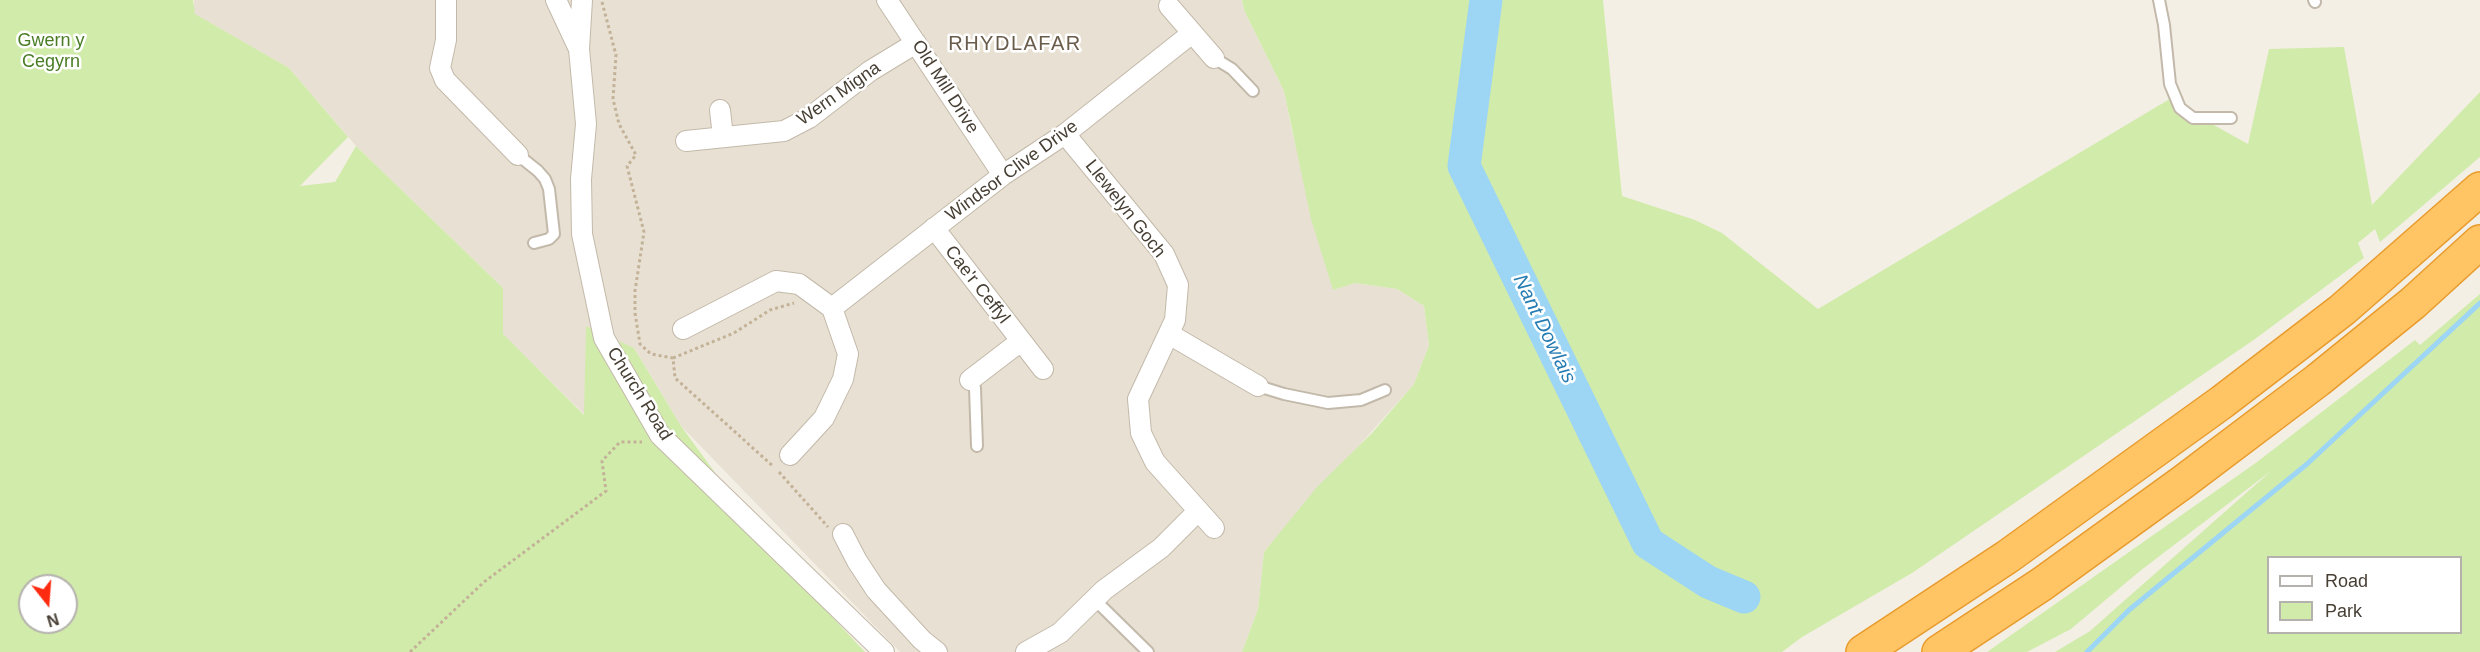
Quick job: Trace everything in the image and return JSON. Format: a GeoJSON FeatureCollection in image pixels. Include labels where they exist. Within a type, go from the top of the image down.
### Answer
{"type":"FeatureCollection","features":[{"type":"Feature","properties":{"kind":"highway"},"geometry":{"type":"LineString","coordinates":[[1863,652],[2007,557],[2222,402],[2342,310],[2480,189]]}},
{"type":"Feature","properties":{"kind":"highway"},"geometry":{"type":"LineString","coordinates":[[1939,652],[2051,577],[2309,387],[2413,303],[2480,242]]}},
{"type":"Feature","properties":{"kind":"street"},"geometry":{"type":"LineString","coordinates":[[446,0],[446,40],[440,68],[445,80],[518,155]]}},
{"type":"Feature","properties":{"kind":"street","name":"Church Road"},"geometry":{"type":"LineString","coordinates":[[556,0],[579,49]]}},
{"type":"Feature","properties":{"kind":"street","name":"Church Road"},"geometry":{"type":"LineString","coordinates":[[582,0],[579,49],[586,124],[581,179],[582,234],[604,339],[660,435],[884,652]]}},
{"type":"Feature","properties":{"kind":"street","name":"Old Mill Drive"},"geometry":{"type":"LineString","coordinates":[[887,0],[1003,175]]}},
{"type":"Feature","properties":{"kind":"street"},"geometry":{"type":"LineString","coordinates":[[1169,6],[1214,58]]}},
{"type":"Feature","properties":{"kind":"street","name":"Windsor Clive Drive"},"geometry":{"type":"LineString","coordinates":[[825,302],[934,228],[1003,175],[1065,134],[1191,34]]}},
{"type":"Feature","properties":{"kind":"street","name":"Wern Migna"},"geometry":{"type":"LineString","coordinates":[[686,141],[784,131],[801,123],[870,71],[916,43]]}},
{"type":"Feature","properties":{"kind":"street"},"geometry":{"type":"LineString","coordinates":[[720,110],[723,137]]}},
{"type":"Feature","properties":{"kind":"street","name":"Llewelyn Goch"},"geometry":{"type":"LineString","coordinates":[[1065,134],[1164,254],[1178,285],[1176,320],[1138,399],[1141,433],[1155,462],[1197,512],[1214,528]]}},
{"type":"Feature","properties":{"kind":"street","name":"Cae'r Ceffyl"},"geometry":{"type":"LineString","coordinates":[[934,228],[1043,369]]}},
{"type":"Feature","properties":{"kind":"street"},"geometry":{"type":"LineString","coordinates":[[682,329],[776,281],[799,284],[825,302],[848,354],[843,379],[824,418],[790,455]]}},
{"type":"Feature","properties":{"kind":"street"},"geometry":{"type":"LineString","coordinates":[[1169,334],[1258,386]]}},
{"type":"Feature","properties":{"kind":"street","name":"Cae'r Ceffyl"},"geometry":{"type":"LineString","coordinates":[[970,380],[1021,341]]}},
{"type":"Feature","properties":{"kind":"street"},"geometry":{"type":"LineString","coordinates":[[1026,652],[1060,633],[1095,600],[1161,548],[1197,512]]}},
{"type":"Feature","properties":{"kind":"street"},"geometry":{"type":"LineString","coordinates":[[843,534],[856,561],[876,590],[922,640],[937,652]]}},
{"type":"Feature","properties":{"kind":"lane"},"geometry":{"type":"LineString","coordinates":[[2158,0],[2164,25],[2170,84],[2180,108],[2193,118],[2231,118]]}},
{"type":"Feature","properties":{"kind":"lane"},"geometry":{"type":"LineString","coordinates":[[1214,58],[1232,69],[1253,91]]}},
{"type":"Feature","properties":{"kind":"lane"},"geometry":{"type":"LineString","coordinates":[[518,155],[538,171],[545,179],[549,189],[554,234],[549,239],[534,243]]}},
{"type":"Feature","properties":{"kind":"lane"},"geometry":{"type":"LineString","coordinates":[[970,380],[975,388],[977,446]]}},
{"type":"Feature","properties":{"kind":"lane"},"geometry":{"type":"LineString","coordinates":[[1258,386],[1284,394],[1328,402],[1361,399],[1385,390]]}},
{"type":"Feature","properties":{"kind":"lane"},"geometry":{"type":"LineString","coordinates":[[1095,600],[1148,652]]}},
{"type":"Feature","properties":{"kind":"path"},"geometry":{"type":"LineString","coordinates":[[602,0],[616,55],[613,99],[619,124],[636,155],[627,166],[644,232],[635,291],[635,313],[640,344],[651,354],[673,358],[734,333],[770,310],[825,302]]}},
{"type":"Feature","properties":{"kind":"path"},"geometry":{"type":"LineString","coordinates":[[673,358],[675,378],[783,475],[825,526],[843,534]]}},
{"type":"Feature","properties":{"kind":"path"},"geometry":{"type":"LineString","coordinates":[[410,652],[484,582],[606,491],[602,461],[620,442],[668,443]]}},
{"type":"Feature","properties":{"kind":"shaded area"},"geometry":{"type":"Polygon","coordinates":[[[194,0],[1242,0],[1244,10],[1284,91],[1292,131],[1333,289],[1355,283],[1397,289],[1424,306],[1429,345],[1414,384],[1264,552],[1258,609],[1242,652],[900,652],[681,426],[634,348],[585,415],[500,332],[503,288],[356,146],[289,68],[194,14],[194,0]]]}},
{"type":"Feature","properties":{"kind":"green space","name":"Gwern y Cegyrn"},"geometry":{"type":"Polygon","coordinates":[[[0,0],[193,0],[195,14],[289,68],[348,137],[300,186],[335,182],[356,146],[503,288],[503,334],[584,415],[586,326],[634,348],[681,426],[778,559],[865,652],[0,652],[0,0]]]}},
{"type":"Feature","properties":{"kind":"green space"},"geometry":{"type":"Polygon","coordinates":[[[1242,0],[1603,0],[1622,196],[1695,220],[1722,233],[1818,309],[2173,97],[2203,119],[2248,144],[2269,49],[2344,47],[2372,205],[2480,92],[2480,157],[2380,242],[2375,229],[2358,243],[2364,258],[2255,339],[1912,573],[1802,637],[1782,652],[1242,652],[1258,609],[1264,552],[1317,487],[1372,433],[1414,384],[1429,345],[1424,306],[1397,289],[1355,283],[1333,290],[1311,219],[1284,91],[1244,10],[1242,0]]]}},
{"type":"Feature","properties":{"kind":"green space"},"geometry":{"type":"Polygon","coordinates":[[[2480,294],[2480,652],[2055,652],[2090,631],[2271,471],[2140,571],[2071,629],[2027,652],[1987,652],[2257,462],[2415,340],[2420,345],[2480,294]]]}},
{"type":"Feature","properties":{"kind":"waterway","name":"Nant Dowlais"},"geometry":{"type":"LineString","coordinates":[[1486,0],[1464,166],[1648,543],[1708,582],[1744,597]]}},
{"type":"Feature","properties":{"kind":"waterway"},"geometry":{"type":"LineString","coordinates":[[2087,652],[2129,610],[2307,464],[2480,303]]}},
{"type":"Feature","properties":{"kind":"district","name":"RHYDLAFAR"},"geometry":{"type":"Point","coordinates":[1015,44]}}]}
